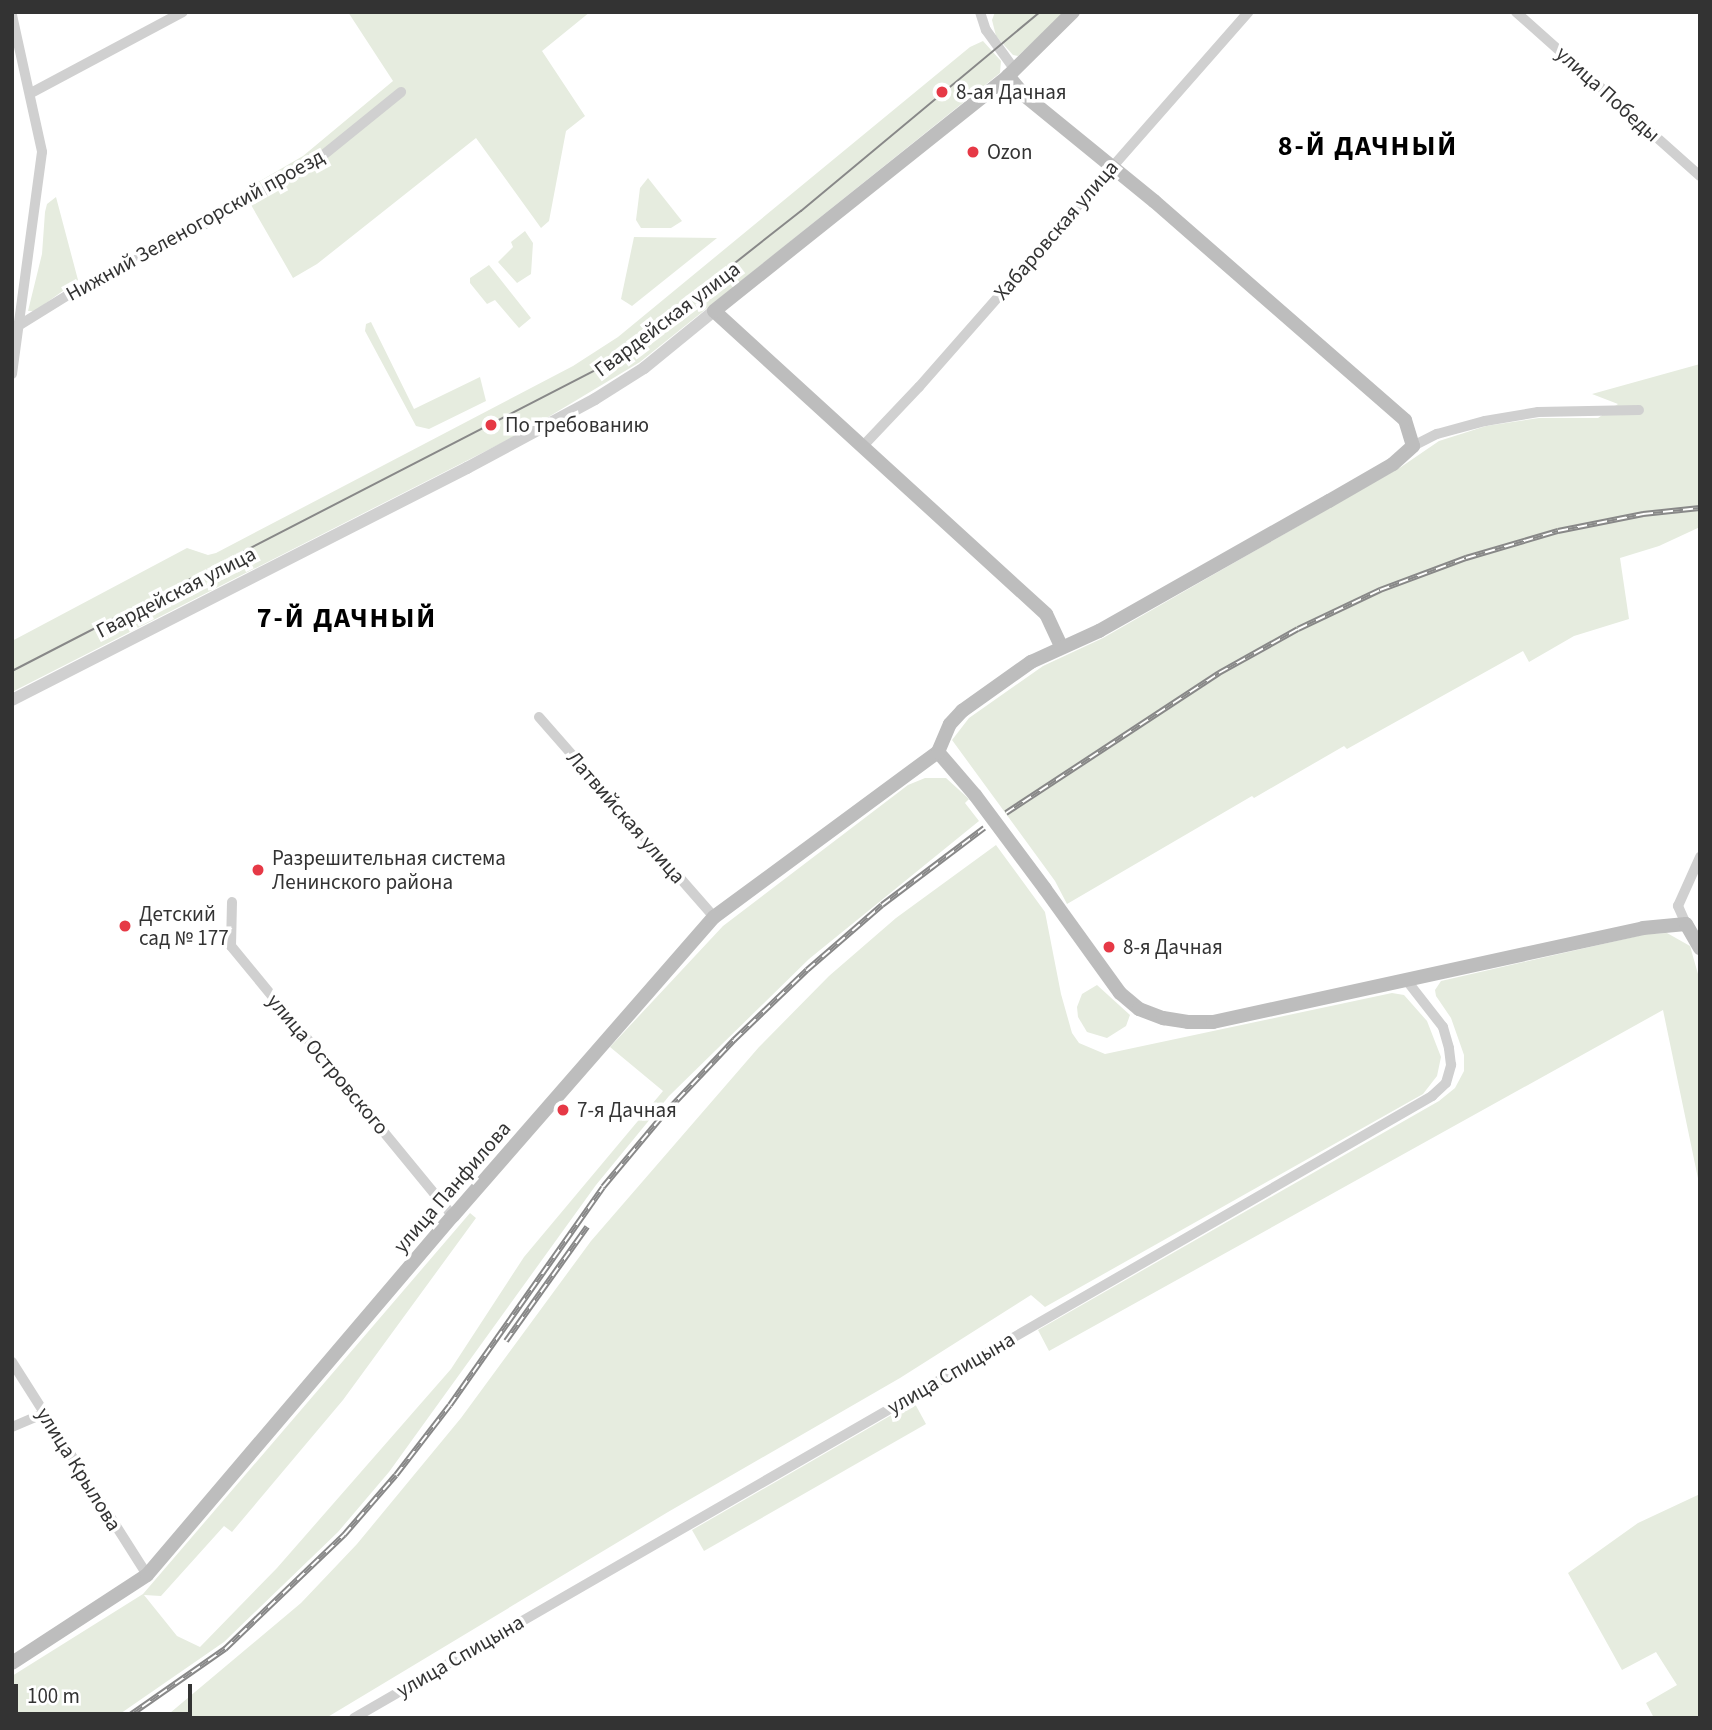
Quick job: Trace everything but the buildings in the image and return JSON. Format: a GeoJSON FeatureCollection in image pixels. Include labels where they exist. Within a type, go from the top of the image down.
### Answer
{"type":"FeatureCollection","features":[{"type":"Feature","properties":{"kind":"main road","name":"Гвардейская улица"},"geometry":{"type":"LineString","coordinates":[[715,311],[1011,73],[1073,12]]}},
{"type":"Feature","properties":{"kind":"main road"},"geometry":{"type":"LineString","coordinates":[[1011,73],[1024,94],[1405,420],[1413,446],[1393,464],[1329,501],[1099,631],[1061,646],[1031,662],[962,711],[950,724],[938,751],[975,795],[1120,993],[1139,1009],[1163,1018],[1213,1022],[1643,928],[1686,925],[1698,945]]}},
{"type":"Feature","properties":{"kind":"main road"},"geometry":{"type":"LineString","coordinates":[[715,311],[1046,614],[1061,646]]}},
{"type":"Feature","properties":{"kind":"main road","name":"улица Панфилова"},"geometry":{"type":"LineString","coordinates":[[12,1663],[147,1575],[453,1216],[714,917],[938,751]]}},
{"type":"Feature","properties":{"kind":"street"},"geometry":{"type":"LineString","coordinates":[[31,93],[183,12]]}},
{"type":"Feature","properties":{"kind":"street","name":"Хабаровская улица"},"geometry":{"type":"LineString","coordinates":[[862,447],[919,387],[1248,12]]}},
{"type":"Feature","properties":{"kind":"street","name":"улица Победы"},"geometry":{"type":"LineString","coordinates":[[1516,12],[1700,176]]}},
{"type":"Feature","properties":{"kind":"street"},"geometry":{"type":"LineString","coordinates":[[982,13],[986,30],[1011,73]]}},
{"type":"Feature","properties":{"kind":"street"},"geometry":{"type":"LineString","coordinates":[[12,15],[42,152],[37,208],[12,374]]}},
{"type":"Feature","properties":{"kind":"street","name":"Нижний Зеленогорский проезд"},"geometry":{"type":"LineString","coordinates":[[18,326],[81,287],[180,238],[311,165],[401,92]]}},
{"type":"Feature","properties":{"kind":"street","name":"Гвардейская улица"},"geometry":{"type":"LineString","coordinates":[[12,700],[467,468],[595,399],[644,368],[715,311]]}},
{"type":"Feature","properties":{"kind":"street"},"geometry":{"type":"LineString","coordinates":[[1413,446],[1437,434],[1485,421],[1538,412],[1639,410]]}},
{"type":"Feature","properties":{"kind":"street","name":"Латвийская улица"},"geometry":{"type":"LineString","coordinates":[[539,717],[714,917]]}},
{"type":"Feature","properties":{"kind":"street"},"geometry":{"type":"LineString","coordinates":[[1686,925],[1678,906],[1700,857]]}},
{"type":"Feature","properties":{"kind":"street","name":"улица Островского"},"geometry":{"type":"LineString","coordinates":[[232,902],[231,946],[453,1216]]}},
{"type":"Feature","properties":{"kind":"street","name":"улица Спицына"},"geometry":{"type":"LineString","coordinates":[[354,1718],[1432,1096],[1446,1083],[1451,1065],[1449,1048],[1443,1027],[1408,981]]}},
{"type":"Feature","properties":{"kind":"street","name":"улица Крылова"},"geometry":{"type":"LineString","coordinates":[[12,1362],[147,1575]]}},
{"type":"Feature","properties":{"kind":"street"},"geometry":{"type":"LineString","coordinates":[[12,1427],[43,1414]]}},
{"type":"Feature","properties":{"kind":"shaded area"},"geometry":{"type":"Polygon","coordinates":[[[348,12],[590,12],[542,51],[585,116],[566,131],[549,221],[541,228],[476,138],[317,264],[293,278],[243,191],[303,156],[393,81],[348,12]]]}},
{"type":"Feature","properties":{"kind":"shaded area"},"geometry":{"type":"Polygon","coordinates":[[[995,12],[1065,12],[1018,56],[1013,55],[996,36],[992,20],[995,12]]]}},
{"type":"Feature","properties":{"kind":"shaded area"},"geometry":{"type":"Polygon","coordinates":[[[983,41],[1001,61],[1000,73],[640,362],[525,431],[12,692],[12,641],[187,548],[208,555],[216,553],[573,366],[618,337],[970,47],[983,41]]]}},
{"type":"Feature","properties":{"kind":"shaded area"},"geometry":{"type":"Polygon","coordinates":[[[648,178],[682,221],[671,228],[641,228],[636,220],[640,188],[648,178]]]}},
{"type":"Feature","properties":{"kind":"shaded area"},"geometry":{"type":"Polygon","coordinates":[[[56,197],[78,280],[35,311],[28,311],[42,254],[45,212],[47,204],[56,197]]]}},
{"type":"Feature","properties":{"kind":"shaded area"},"geometry":{"type":"Polygon","coordinates":[[[525,231],[533,243],[531,274],[517,283],[498,262],[513,247],[511,242],[525,231]]]}},
{"type":"Feature","properties":{"kind":"shaded area"},"geometry":{"type":"Polygon","coordinates":[[[634,237],[717,238],[632,306],[621,299],[634,237]]]}},
{"type":"Feature","properties":{"kind":"shaded area"},"geometry":{"type":"Polygon","coordinates":[[[489,265],[531,318],[519,328],[495,300],[487,304],[470,283],[470,278],[489,265]]]}},
{"type":"Feature","properties":{"kind":"shaded area"},"geometry":{"type":"Polygon","coordinates":[[[371,322],[414,409],[480,377],[486,401],[429,429],[416,426],[365,331],[366,324],[371,322]]]}},
{"type":"Feature","properties":{"kind":"shaded area"},"geometry":{"type":"Polygon","coordinates":[[[1700,364],[1700,527],[1659,546],[1620,558],[1629,619],[1574,636],[1529,662],[1523,651],[1347,749],[1344,746],[1254,798],[1252,796],[1067,904],[1055,881],[952,740],[969,718],[1043,666],[1103,638],[1401,467],[1439,441],[1486,426],[1539,418],[1598,418],[1618,404],[1592,394],[1700,364]]]}},
{"type":"Feature","properties":{"kind":"shaded area"},"geometry":{"type":"Polygon","coordinates":[[[925,778],[946,778],[969,799],[965,803],[979,821],[809,959],[669,1096],[596,1185],[389,1472],[338,1532],[224,1642],[114,1718],[12,1718],[12,1676],[143,1594],[470,1213],[476,1218],[343,1400],[232,1532],[224,1526],[161,1596],[144,1595],[177,1636],[200,1647],[277,1568],[451,1369],[524,1257],[663,1091],[610,1047],[723,926],[908,785],[925,778]]]}},
{"type":"Feature","properties":{"kind":"shaded area"},"geometry":{"type":"Polygon","coordinates":[[[996,845],[1045,912],[1061,994],[1072,1033],[1079,1043],[1105,1054],[1392,993],[1404,995],[1427,1021],[1441,1057],[1437,1076],[1423,1094],[1045,1307],[1031,1295],[900,1378],[668,1512],[326,1718],[164,1718],[301,1603],[357,1544],[461,1418],[591,1241],[759,1047],[829,976],[896,918],[996,845]]]}},
{"type":"Feature","properties":{"kind":"shaded area"},"geometry":{"type":"Polygon","coordinates":[[[1667,933],[1690,946],[1700,981],[1700,1188],[1663,1010],[1049,1351],[1038,1330],[1439,1101],[1455,1088],[1464,1071],[1464,1055],[1451,1018],[1436,996],[1435,990],[1441,981],[1647,934],[1667,933]]]}},
{"type":"Feature","properties":{"kind":"shaded area"},"geometry":{"type":"Polygon","coordinates":[[[1097,985],[1130,1015],[1126,1026],[1107,1038],[1087,1032],[1078,1017],[1077,1007],[1082,994],[1097,985]]]}},
{"type":"Feature","properties":{"kind":"shaded area"},"geometry":{"type":"Polygon","coordinates":[[[914,1402],[926,1424],[704,1551],[692,1530],[914,1402]]]}},
{"type":"Feature","properties":{"kind":"shaded area"},"geometry":{"type":"Polygon","coordinates":[[[1700,1494],[1700,1718],[1654,1718],[1646,1703],[1677,1685],[1656,1652],[1622,1670],[1568,1573],[1638,1523],[1700,1494]]]}},
{"type":"Feature","properties":{"kind":"tram line"},"geometry":{"type":"LineString","coordinates":[[12,671],[607,364],[801,211],[1040,12]]}},
{"type":"Feature","properties":{"kind":"railway"},"geometry":{"type":"LineString","coordinates":[[1006,813],[1219,673],[1298,629],[1380,590],[1466,558],[1558,531],[1643,514],[1700,508]]}},
{"type":"Feature","properties":{"kind":"railway"},"geometry":{"type":"LineString","coordinates":[[126,1718],[225,1649],[344,1535],[396,1475],[450,1405],[603,1187],[664,1114],[734,1040],[807,970],[882,905],[984,828]]}},
{"type":"Feature","properties":{"kind":"railway"},"geometry":{"type":"LineString","coordinates":[[506,1341],[587,1227]]}},
{"type":"Feature","properties":{"kind":"place","name":"8-ая Дачная"},"geometry":{"type":"Point","coordinates":[942,92]}},
{"type":"Feature","properties":{"kind":"place","name":"Ozon"},"geometry":{"type":"Point","coordinates":[973,152]}},
{"type":"Feature","properties":{"kind":"place","name":"По требованию"},"geometry":{"type":"Point","coordinates":[491,425]}},
{"type":"Feature","properties":{"kind":"place","name":"Разрешительная система Ленинского района"},"geometry":{"type":"Point","coordinates":[258,870]}},
{"type":"Feature","properties":{"kind":"place","name":"Детский сад № 177"},"geometry":{"type":"Point","coordinates":[125,926]}},
{"type":"Feature","properties":{"kind":"place","name":"8-я Дачная"},"geometry":{"type":"Point","coordinates":[1109,947]}},
{"type":"Feature","properties":{"kind":"place","name":"7-я Дачная"},"geometry":{"type":"Point","coordinates":[563,1110]}},
{"type":"Feature","properties":{"kind":"district","name":"8-Й ДАЧНЫЙ"},"geometry":{"type":"Point","coordinates":[1368,146]}},
{"type":"Feature","properties":{"kind":"district","name":"7-Й ДАЧНЫЙ"},"geometry":{"type":"Point","coordinates":[347,618]}}]}
